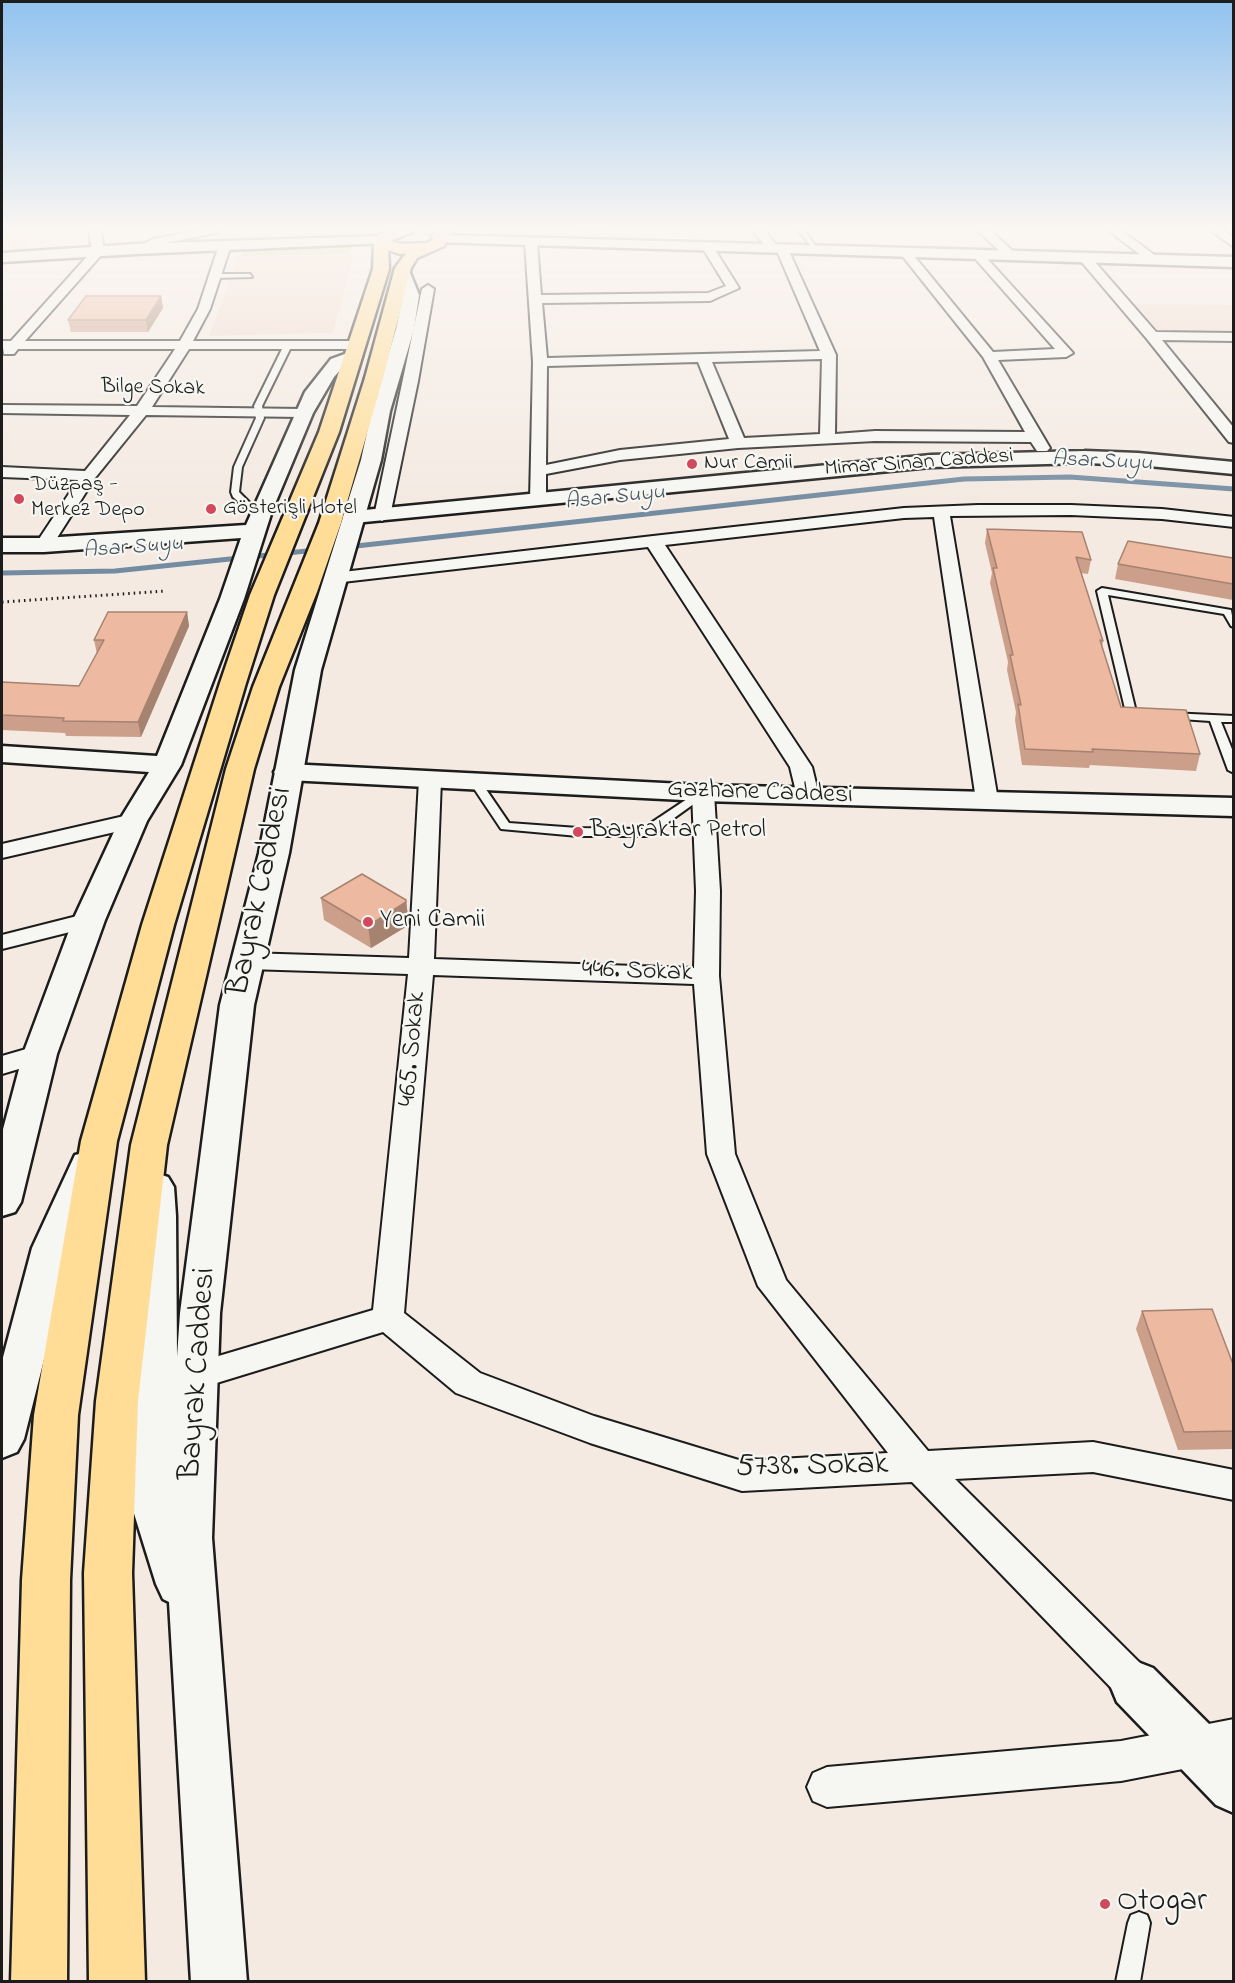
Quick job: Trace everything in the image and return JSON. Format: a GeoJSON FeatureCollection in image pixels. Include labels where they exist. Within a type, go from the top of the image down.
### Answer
{"type":"FeatureCollection","features":[{"type":"Feature","properties":{"kind":"main road"},"geometry":{"type":"LineString","coordinates":[[2,1192],[40,1054],[89,920],[133,821],[167,765],[247,597],[290,526],[329,432],[364,323]]}},
{"type":"Feature","properties":{"kind":"main road"},"geometry":{"type":"LineString","coordinates":[[117,1982],[108,1573],[117,1401],[151,1137],[240,769],[266,687],[305,592],[345,521],[374,378],[388,323]]}},
{"type":"Feature","properties":{"kind":"main road","name":"Bayrak Caddesi"},"geometry":{"type":"LineString","coordinates":[[219,1982],[189,1538],[200,1313],[236,1017],[274,853],[308,670],[335,574],[345,521],[371,460],[406,323]]}},
{"type":"Feature","properties":{"kind":"main road"},"geometry":{"type":"LineString","coordinates":[[39,1982],[46,1580],[56,1415],[99,1141],[247,597],[255,528],[314,392],[336,363],[355,350]]}},
{"type":"Feature","properties":{"kind":"main road"},"geometry":{"type":"LineString","coordinates":[[374,378],[382,412]]}},
{"type":"Feature","properties":{"kind":"main road","name":"Mimar Sinan Caddesi"},"geometry":{"type":"LineString","coordinates":[[345,521],[866,466],[1047,456],[1138,459],[1233,468]]}},
{"type":"Feature","properties":{"kind":"main road"},"geometry":{"type":"LineString","coordinates":[[2,545],[44,545],[255,528]]}},
{"type":"Feature","properties":{"kind":"main road"},"geometry":{"type":"LineString","coordinates":[[2,754],[167,765]]}},
{"type":"Feature","properties":{"kind":"main road","name":"Gazhane Caddesi"},"geometry":{"type":"LineString","coordinates":[[288,772],[703,793],[1233,807]]}},
{"type":"Feature","properties":{"kind":"main road"},"geometry":{"type":"LineString","coordinates":[[151,1137],[157,1216],[155,1507],[196,1634]]}},
{"type":"Feature","properties":{"kind":"main road"},"geometry":{"type":"LineString","coordinates":[[2,1439],[52,1248],[99,1141]]}},
{"type":"Feature","properties":{"kind":"main road"},"geometry":{"type":"LineString","coordinates":[[1135,1684],[1215,1743],[1233,1787]]}},
{"type":"Feature","properties":{"kind":"street"},"geometry":{"type":"LineString","coordinates":[[2,357],[36,323]]}},
{"type":"Feature","properties":{"kind":"street"},"geometry":{"type":"LineString","coordinates":[[44,545],[89,476],[143,409],[197,323]]}},
{"type":"Feature","properties":{"kind":"street"},"geometry":{"type":"LineString","coordinates":[[382,516],[422,323]]}},
{"type":"Feature","properties":{"kind":"street"},"geometry":{"type":"LineString","coordinates":[[537,323],[540,362],[538,500]]}},
{"type":"Feature","properties":{"kind":"street"},"geometry":{"type":"LineString","coordinates":[[813,323],[829,354],[827,438]]}},
{"type":"Feature","properties":{"kind":"street"},"geometry":{"type":"LineString","coordinates":[[962,323],[989,356],[1047,456]]}},
{"type":"Feature","properties":{"kind":"street"},"geometry":{"type":"LineString","coordinates":[[989,356],[1066,353],[1039,323]]}},
{"type":"Feature","properties":{"kind":"street"},"geometry":{"type":"LineString","coordinates":[[1140,323],[1233,439]]}},
{"type":"Feature","properties":{"kind":"street"},"geometry":{"type":"LineString","coordinates":[[1152,336],[1233,337]]}},
{"type":"Feature","properties":{"kind":"street"},"geometry":{"type":"LineString","coordinates":[[2,345],[288,345],[355,350]]}},
{"type":"Feature","properties":{"kind":"street"},"geometry":{"type":"LineString","coordinates":[[540,362],[829,354]]}},
{"type":"Feature","properties":{"kind":"street"},"geometry":{"type":"LineString","coordinates":[[703,358],[738,443]]}},
{"type":"Feature","properties":{"kind":"street","name":"Bilge Sokak"},"geometry":{"type":"LineString","coordinates":[[2,409],[143,409],[303,413]]}},
{"type":"Feature","properties":{"kind":"street"},"geometry":{"type":"LineString","coordinates":[[382,412],[404,414]]}},
{"type":"Feature","properties":{"kind":"street"},"geometry":{"type":"LineString","coordinates":[[538,471],[620,455],[738,443],[923,436],[1035,437]]}},
{"type":"Feature","properties":{"kind":"street"},"geometry":{"type":"LineString","coordinates":[[2,472],[89,476]]}},
{"type":"Feature","properties":{"kind":"street"},"geometry":{"type":"LineString","coordinates":[[335,574],[653,541],[864,516],[941,511],[1071,510],[1162,514],[1233,522]]}},
{"type":"Feature","properties":{"kind":"street"},"geometry":{"type":"LineString","coordinates":[[941,511],[987,800]]}},
{"type":"Feature","properties":{"kind":"street"},"geometry":{"type":"LineString","coordinates":[[653,541],[801,767],[808,796]]}},
{"type":"Feature","properties":{"kind":"street","name":"465. Sokak"},"geometry":{"type":"LineString","coordinates":[[388,1318],[422,966],[430,780]]}},
{"type":"Feature","properties":{"kind":"street","name":"446. Sokak"},"geometry":{"type":"LineString","coordinates":[[248,961],[706,976],[708,891],[703,793]]}},
{"type":"Feature","properties":{"kind":"street"},"geometry":{"type":"LineString","coordinates":[[2,851],[133,821]]}},
{"type":"Feature","properties":{"kind":"street"},"geometry":{"type":"LineString","coordinates":[[2,942],[89,920]]}},
{"type":"Feature","properties":{"kind":"street"},"geometry":{"type":"LineString","coordinates":[[706,976],[721,1154],[773,1286],[919,1466],[1135,1684]]}},
{"type":"Feature","properties":{"kind":"street"},"geometry":{"type":"LineString","coordinates":[[2,1065],[40,1054]]}},
{"type":"Feature","properties":{"kind":"street"},"geometry":{"type":"LineString","coordinates":[[197,1376],[388,1318]]}},
{"type":"Feature","properties":{"kind":"street","name":"5738. Sokak"},"geometry":{"type":"LineString","coordinates":[[388,1318],[468,1383],[590,1429],[742,1476],[1093,1457],[1233,1485]]}},
{"type":"Feature","properties":{"kind":"street"},"geometry":{"type":"LineString","coordinates":[[827,1787],[1121,1761],[1215,1743]]}},
{"type":"Feature","properties":{"kind":"lane"},"geometry":{"type":"LineString","coordinates":[[255,528],[235,492],[238,467],[260,418],[258,406],[288,345]]}},
{"type":"Feature","properties":{"kind":"lane"},"geometry":{"type":"LineString","coordinates":[[1233,624],[1228,612],[1102,591],[1131,715],[1233,719]]}},
{"type":"Feature","properties":{"kind":"lane"},"geometry":{"type":"LineString","coordinates":[[1214,718],[1233,770]]}},
{"type":"Feature","properties":{"kind":"lane"},"geometry":{"type":"LineString","coordinates":[[475,781],[505,826],[578,832],[645,833],[703,793]]}},
{"type":"Feature","properties":{"kind":"lane"},"geometry":{"type":"LineString","coordinates":[[1128,1982],[1139,1923]]}},
{"type":"Feature","properties":{"kind":"path"},"geometry":{"type":"LineString","coordinates":[[2,602],[165,591]]}},
{"type":"Feature","properties":{"kind":"shaded area"},"geometry":{"type":"Polygon","coordinates":[[[214,323],[336,323],[333,333],[209,336],[214,323]]]}},
{"type":"Feature","properties":{"kind":"shaded area"},"geometry":{"type":"Polygon","coordinates":[[[1150,323],[1233,323],[1233,334],[1158,332],[1150,323]]]}},
{"type":"Feature","properties":{"kind":"building"},"geometry":{"type":"Polygon","coordinates":[[[987,529],[1082,532],[1091,560],[1076,557],[1121,707],[1186,710],[1200,754],[1092,749],[1093,752],[1025,749],[1018,704],[1021,705],[1010,655],[1013,655],[993,568],[997,568],[987,529]]]}},
{"type":"Feature","properties":{"kind":"building"},"geometry":{"type":"Polygon","coordinates":[[[1128,541],[1233,558],[1233,584],[1118,564],[1128,541]]]}},
{"type":"Feature","properties":{"kind":"building"},"geometry":{"type":"Polygon","coordinates":[[[108,612],[187,612],[138,722],[63,721],[64,718],[2,715],[2,682],[79,686],[104,640],[94,640],[108,612]]]}},
{"type":"Feature","properties":{"kind":"building"},"geometry":{"type":"Polygon","coordinates":[[[362,874],[406,900],[368,926],[321,898],[362,874]]]}},
{"type":"Feature","properties":{"kind":"building"},"geometry":{"type":"Polygon","coordinates":[[[1212,1309],[1233,1364],[1233,1431],[1184,1432],[1142,1311],[1212,1309]]]}},
{"type":"Feature","properties":{"kind":"waterway","name":"Asar Suyu"},"geometry":{"type":"LineString","coordinates":[[347,547],[964,479],[1070,477],[1234,489]]}},
{"type":"Feature","properties":{"kind":"waterway","name":"Asar Suyu"},"geometry":{"type":"LineString","coordinates":[[2,573],[115,571],[316,550]]}},
{"type":"Feature","properties":{"kind":"place","name":"Nur Camii"},"geometry":{"type":"Point","coordinates":[692,464]}},
{"type":"Feature","properties":{"kind":"place","name":"Düzpaş - Merkez Depo"},"geometry":{"type":"Point","coordinates":[19,499]}},
{"type":"Feature","properties":{"kind":"place","name":"Gösterişli Hotel"},"geometry":{"type":"Point","coordinates":[211,509]}},
{"type":"Feature","properties":{"kind":"place","name":"Bayraktar Petrol"},"geometry":{"type":"Point","coordinates":[578,832]}},
{"type":"Feature","properties":{"kind":"place","name":"Yeni Camii"},"geometry":{"type":"Point","coordinates":[368,922]}},
{"type":"Feature","properties":{"kind":"place","name":"Otogar"},"geometry":{"type":"Point","coordinates":[1105,1904]}}]}
